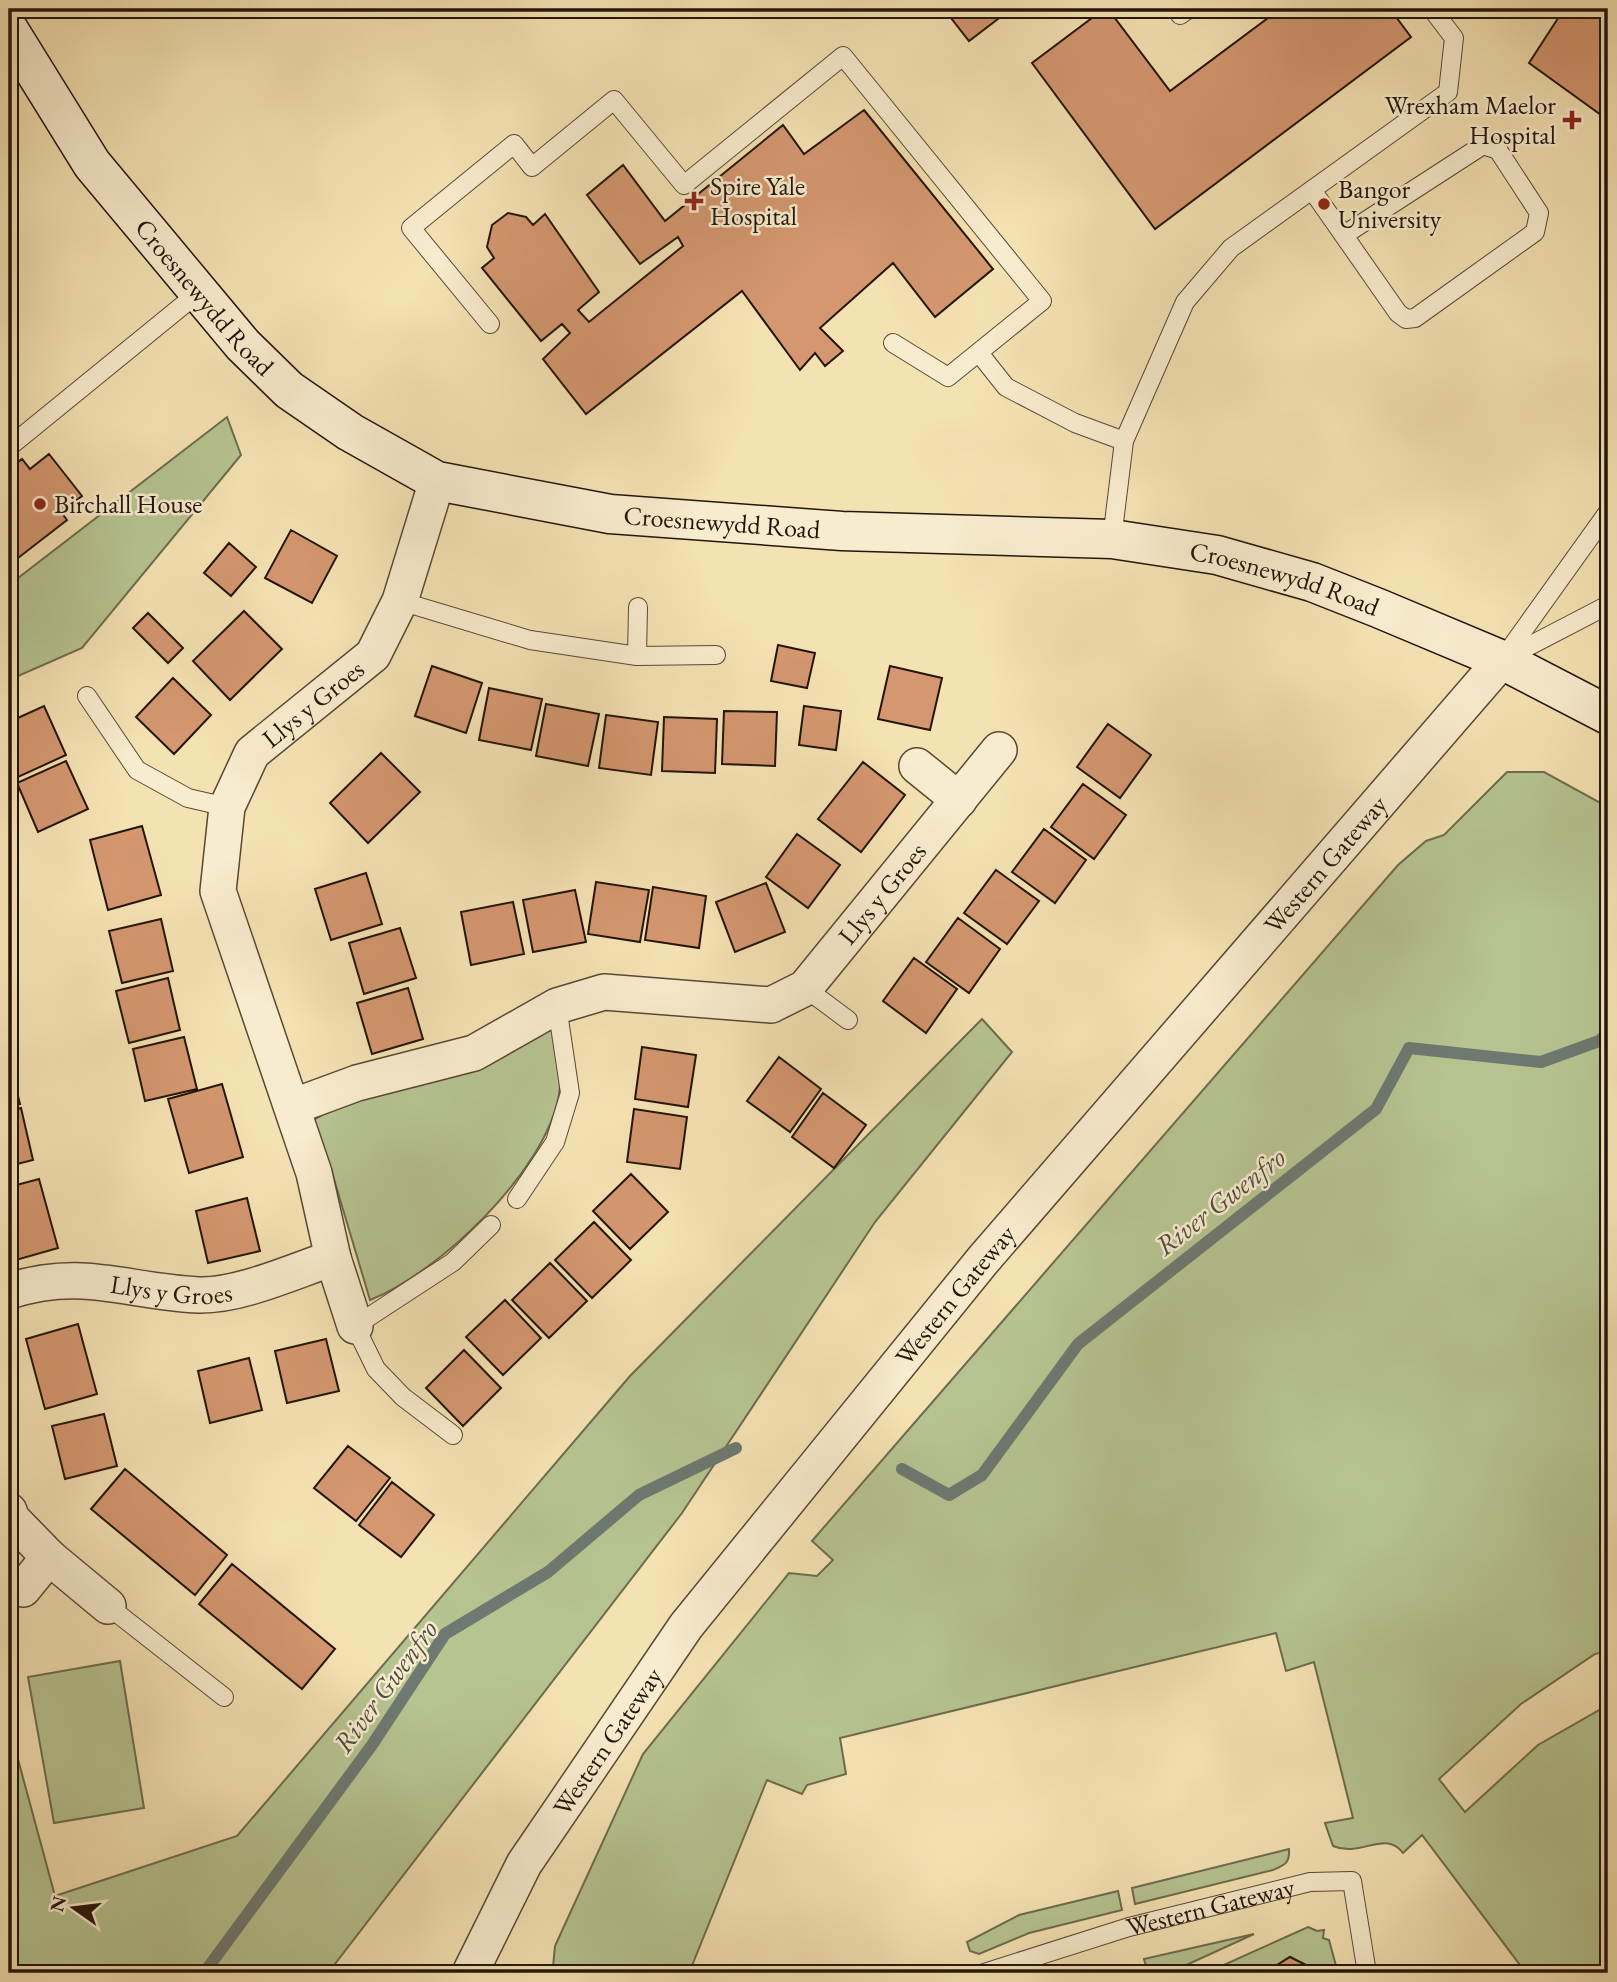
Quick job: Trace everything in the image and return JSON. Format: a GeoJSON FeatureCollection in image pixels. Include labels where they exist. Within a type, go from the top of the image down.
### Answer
{"type":"FeatureCollection","features":[{"type":"Feature","properties":{"kind":"street","name":"Croesnewydd Road"},"geometry":{"type":"LineString","coordinates":[[9,30],[92,164],[243,345],[289,390],[350,432],[437,481],[610,514],[842,531],[1112,540],[1217,555],[1312,582],[1502,660],[1608,716]]}},
{"type":"Feature","properties":{"kind":"street","name":"Llys y Groes"},"geometry":{"type":"LineString","coordinates":[[355,1326],[333,1258],[314,1173],[218,891],[227,807],[253,753],[373,655],[400,601],[437,481]]}},
{"type":"Feature","properties":{"kind":"street","name":"Western Gateway"},"geometry":{"type":"LineString","coordinates":[[470,1973],[524,1864],[686,1626],[983,1260],[1403,778],[1502,660]]}},
{"type":"Feature","properties":{"kind":"street","name":"Llys y Groes"},"geometry":{"type":"LineString","coordinates":[[292,1107],[357,1083],[474,1053],[558,1006],[604,992],[771,1005],[805,988],[999,750]]}},
{"type":"Feature","properties":{"kind":"street"},"geometry":{"type":"LineString","coordinates":[[917,766],[960,800]]}},
{"type":"Feature","properties":{"kind":"street","name":"Llys y Groes"},"geometry":{"type":"LineString","coordinates":[[9,1291],[40,1281],[99,1280],[201,1295],[254,1285],[333,1258]]}},
{"type":"Feature","properties":{"kind":"street"},"geometry":{"type":"LineString","coordinates":[[9,1511],[12,1519],[49,1557],[108,1606]]}},
{"type":"Feature","properties":{"kind":"street"},"geometry":{"type":"LineString","coordinates":[[23,1589],[49,1557]]}},
{"type":"Feature","properties":{"kind":"lane"},"geometry":{"type":"LineString","coordinates":[[1112,540],[1124,441],[1185,302],[1231,248],[1448,92],[1454,38],[1432,9]]}},
{"type":"Feature","properties":{"kind":"lane"},"geometry":{"type":"LineString","coordinates":[[490,324],[411,228],[514,144],[532,167],[614,100],[684,185],[843,56],[1042,302],[948,377],[892,343]]}},
{"type":"Feature","properties":{"kind":"lane"},"geometry":{"type":"LineString","coordinates":[[1312,190],[1343,235],[1398,313],[1406,319],[1415,318],[1535,232],[1539,213],[1498,150],[1483,145],[1343,235]]}},
{"type":"Feature","properties":{"kind":"lane"},"geometry":{"type":"LineString","coordinates":[[9,447],[198,293]]}},
{"type":"Feature","properties":{"kind":"lane"},"geometry":{"type":"LineString","coordinates":[[979,353],[1006,387],[1075,423],[1124,441]]}},
{"type":"Feature","properties":{"kind":"lane"},"geometry":{"type":"LineString","coordinates":[[1502,660],[1608,512]]}},
{"type":"Feature","properties":{"kind":"lane"},"geometry":{"type":"LineString","coordinates":[[400,601],[530,640],[637,656],[716,655]]}},
{"type":"Feature","properties":{"kind":"lane"},"geometry":{"type":"LineString","coordinates":[[1502,660],[1608,605]]}},
{"type":"Feature","properties":{"kind":"lane"},"geometry":{"type":"LineString","coordinates":[[637,656],[638,607]]}},
{"type":"Feature","properties":{"kind":"lane"},"geometry":{"type":"LineString","coordinates":[[87,696],[137,770],[188,798],[227,807]]}},
{"type":"Feature","properties":{"kind":"lane"},"geometry":{"type":"LineString","coordinates":[[805,988],[848,1020]]}},
{"type":"Feature","properties":{"kind":"lane"},"geometry":{"type":"LineString","coordinates":[[517,1199],[555,1142],[570,1093],[558,1006]]}},
{"type":"Feature","properties":{"kind":"lane"},"geometry":{"type":"LineString","coordinates":[[355,1326],[453,1262],[491,1225]]}},
{"type":"Feature","properties":{"kind":"lane","name":"Llys y Groes"},"geometry":{"type":"LineString","coordinates":[[355,1326],[376,1369],[403,1397],[453,1435]]}},
{"type":"Feature","properties":{"kind":"lane"},"geometry":{"type":"LineString","coordinates":[[108,1606],[224,1697]]}},
{"type":"Feature","properties":{"kind":"lane","name":"Western Gateway"},"geometry":{"type":"LineString","coordinates":[[984,1973],[1129,1927],[1310,1882],[1352,1881],[1367,1973]]}},
{"type":"Feature","properties":{"kind":"green space"},"geometry":{"type":"Polygon","coordinates":[[[227,417],[241,455],[82,648],[9,680],[9,585],[227,417]]]}},
{"type":"Feature","properties":{"kind":"green space"},"geometry":{"type":"Polygon","coordinates":[[[1507,772],[1544,772],[1608,807],[1608,1651],[1595,1654],[1521,1704],[1439,1779],[1465,1812],[1538,1745],[1608,1705],[1608,1973],[1526,1973],[1422,1835],[1403,1853],[1388,1843],[1353,1849],[1333,1846],[1325,1823],[1353,1818],[1314,1662],[1286,1671],[1276,1633],[840,1738],[846,1774],[807,1785],[802,1794],[767,1780],[689,1973],[556,1973],[553,1967],[555,1946],[643,1754],[789,1573],[817,1576],[833,1560],[812,1541],[1398,865],[1426,841],[1444,835],[1507,772]]]}},
{"type":"Feature","properties":{"kind":"green space"},"geometry":{"type":"Polygon","coordinates":[[[982,1019],[1012,1052],[875,1222],[682,1513],[328,1973],[9,1973],[9,1726],[55,1896],[237,1836],[630,1376],[982,1019]]]}},
{"type":"Feature","properties":{"kind":"green space"},"geometry":{"type":"Polygon","coordinates":[[[553,1020],[559,1067],[559,1094],[550,1124],[534,1154],[512,1185],[457,1243],[397,1287],[370,1300],[328,1159],[312,1121],[353,1097],[553,1020]]]}},
{"type":"Feature","properties":{"kind":"green space"},"geometry":{"type":"Polygon","coordinates":[[[120,1661],[144,1808],[54,1823],[28,1677],[120,1661]]]}},
{"type":"Feature","properties":{"kind":"green space"},"geometry":{"type":"Polygon","coordinates":[[[1289,1849],[1286,1863],[1273,1870],[1135,1904],[1132,1888],[1289,1849]]]}},
{"type":"Feature","properties":{"kind":"green space"},"geometry":{"type":"Polygon","coordinates":[[[1118,1891],[1122,1910],[1029,1933],[979,1954],[970,1951],[967,1942],[1019,1915],[1118,1891]]]}},
{"type":"Feature","properties":{"kind":"green space"},"geometry":{"type":"Polygon","coordinates":[[[1308,1927],[1317,1931],[1324,1930],[1323,1938],[1329,1940],[1338,1973],[1314,1973],[1314,1969],[1290,1957],[1264,1973],[1206,1973],[1308,1927]]]}},
{"type":"Feature","properties":{"kind":"green space"},"geometry":{"type":"Polygon","coordinates":[[[1254,1934],[1169,1973],[1148,1973],[1144,1959],[1254,1934]]]}},
{"type":"Feature","properties":{"kind":"building"},"geometry":{"type":"Polygon","coordinates":[[[944,9],[1011,9],[969,41],[944,9]]]}},
{"type":"Feature","properties":{"kind":"building"},"geometry":{"type":"Polygon","coordinates":[[[1104,9],[1108,9],[1170,91],[1280,9],[1390,9],[1411,37],[1155,229],[1032,63],[1104,9]]]}},
{"type":"Feature","properties":{"kind":"building"},"geometry":{"type":"Polygon","coordinates":[[[1564,9],[1608,9],[1608,120],[1529,63],[1564,9]]]}},
{"type":"Feature","properties":{"kind":"building"},"geometry":{"type":"Polygon","coordinates":[[[864,110],[993,269],[935,317],[893,263],[820,328],[843,351],[825,366],[815,353],[800,370],[742,291],[586,414],[543,359],[570,333],[562,324],[541,341],[482,268],[494,258],[487,247],[492,225],[508,213],[526,217],[533,225],[545,214],[599,292],[578,310],[589,322],[683,246],[678,237],[640,264],[587,195],[623,165],[665,221],[783,125],[804,154],[864,110]]]}},
{"type":"Feature","properties":{"kind":"building","name":"Birchall House"},"geometry":{"type":"Polygon","coordinates":[[[49,454],[82,496],[61,512],[67,520],[9,565],[9,469],[22,459],[30,469],[49,454]]]}},
{"type":"Feature","properties":{"kind":"building"},"geometry":{"type":"Polygon","coordinates":[[[291,530],[337,556],[312,603],[265,578],[291,530]]]}},
{"type":"Feature","properties":{"kind":"building"},"geometry":{"type":"Polygon","coordinates":[[[229,543],[256,567],[231,596],[204,573],[229,543]]]}},
{"type":"Feature","properties":{"kind":"building"},"geometry":{"type":"Polygon","coordinates":[[[244,611],[282,649],[230,700],[193,661],[244,611]]]}},
{"type":"Feature","properties":{"kind":"building"},"geometry":{"type":"Polygon","coordinates":[[[148,613],[183,648],[168,663],[133,628],[148,613]]]}},
{"type":"Feature","properties":{"kind":"building"},"geometry":{"type":"Polygon","coordinates":[[[778,645],[815,653],[807,688],[771,681],[778,645]]]}},
{"type":"Feature","properties":{"kind":"building"},"geometry":{"type":"Polygon","coordinates":[[[432,666],[482,683],[466,733],[415,716],[432,666]]]}},
{"type":"Feature","properties":{"kind":"building"},"geometry":{"type":"Polygon","coordinates":[[[890,666],[942,678],[930,730],[878,719],[890,666]]]}},
{"type":"Feature","properties":{"kind":"building"},"geometry":{"type":"Polygon","coordinates":[[[173,678],[211,715],[174,754],[136,717],[173,678]]]}},
{"type":"Feature","properties":{"kind":"building"},"geometry":{"type":"Polygon","coordinates":[[[489,688],[542,699],[531,750],[479,740],[489,688]]]}},
{"type":"Feature","properties":{"kind":"building"},"geometry":{"type":"Polygon","coordinates":[[[546,704],[599,714],[588,766],[536,756],[546,704]]]}},
{"type":"Feature","properties":{"kind":"building"},"geometry":{"type":"Polygon","coordinates":[[[44,706],[66,755],[18,777],[9,757],[9,722],[44,706]]]}},
{"type":"Feature","properties":{"kind":"building"},"geometry":{"type":"Polygon","coordinates":[[[804,706],[841,711],[836,750],[799,745],[804,706]]]}},
{"type":"Feature","properties":{"kind":"building"},"geometry":{"type":"Polygon","coordinates":[[[724,711],[777,712],[775,766],[722,764],[724,711]]]}},
{"type":"Feature","properties":{"kind":"building"},"geometry":{"type":"Polygon","coordinates":[[[606,715],[658,722],[651,775],[599,768],[606,715]]]}},
{"type":"Feature","properties":{"kind":"building"},"geometry":{"type":"Polygon","coordinates":[[[664,717],[717,719],[715,773],[662,771],[664,717]]]}},
{"type":"Feature","properties":{"kind":"building"},"geometry":{"type":"Polygon","coordinates":[[[1108,724],[1151,755],[1120,798],[1077,767],[1108,724]]]}},
{"type":"Feature","properties":{"kind":"building"},"geometry":{"type":"Polygon","coordinates":[[[381,753],[420,792],[368,843],[330,803],[381,753]]]}},
{"type":"Feature","properties":{"kind":"building"},"geometry":{"type":"Polygon","coordinates":[[[66,761],[88,809],[38,832],[17,783],[66,761]]]}},
{"type":"Feature","properties":{"kind":"building"},"geometry":{"type":"Polygon","coordinates":[[[863,762],[905,795],[861,852],[818,819],[863,762]]]}},
{"type":"Feature","properties":{"kind":"building"},"geometry":{"type":"Polygon","coordinates":[[[1083,784],[1126,815],[1094,859],[1051,827],[1083,784]]]}},
{"type":"Feature","properties":{"kind":"building"},"geometry":{"type":"Polygon","coordinates":[[[142,826],[161,895],[108,910],[90,840],[142,826]]]}},
{"type":"Feature","properties":{"kind":"building"},"geometry":{"type":"Polygon","coordinates":[[[1044,829],[1086,860],[1055,903],[1012,872],[1044,829]]]}},
{"type":"Feature","properties":{"kind":"building"},"geometry":{"type":"Polygon","coordinates":[[[797,834],[840,865],[808,908],[766,877],[797,834]]]}},
{"type":"Feature","properties":{"kind":"building"},"geometry":{"type":"Polygon","coordinates":[[[996,870],[1039,901],[1007,944],[964,913],[996,870]]]}},
{"type":"Feature","properties":{"kind":"building"},"geometry":{"type":"Polygon","coordinates":[[[366,873],[382,924],[331,940],[315,889],[366,873]]]}},
{"type":"Feature","properties":{"kind":"building"},"geometry":{"type":"Polygon","coordinates":[[[596,882],[649,890],[640,942],[588,934],[596,882]]]}},
{"type":"Feature","properties":{"kind":"building"},"geometry":{"type":"Polygon","coordinates":[[[766,883],[785,932],[735,952],[716,902],[766,883]]]}},
{"type":"Feature","properties":{"kind":"building"},"geometry":{"type":"Polygon","coordinates":[[[653,887],[706,896],[699,948],[645,940],[653,887]]]}},
{"type":"Feature","properties":{"kind":"building"},"geometry":{"type":"Polygon","coordinates":[[[575,890],[586,942],[533,952],[523,900],[575,890]]]}},
{"type":"Feature","properties":{"kind":"building"},"geometry":{"type":"Polygon","coordinates":[[[513,902],[524,954],[471,965],[461,912],[513,902]]]}},
{"type":"Feature","properties":{"kind":"building"},"geometry":{"type":"Polygon","coordinates":[[[958,918],[1000,949],[969,993],[926,962],[958,918]]]}},
{"type":"Feature","properties":{"kind":"building"},"geometry":{"type":"Polygon","coordinates":[[[161,919],[173,971],[122,983],[109,931],[161,919]]]}},
{"type":"Feature","properties":{"kind":"building"},"geometry":{"type":"Polygon","coordinates":[[[400,928],[416,978],[364,994],[349,943],[400,928]]]}},
{"type":"Feature","properties":{"kind":"building"},"geometry":{"type":"Polygon","coordinates":[[[914,958],[957,989],[926,1033],[883,1001],[914,958]]]}},
{"type":"Feature","properties":{"kind":"building"},"geometry":{"type":"Polygon","coordinates":[[[168,978],[180,1030],[129,1043],[116,991],[168,978]]]}},
{"type":"Feature","properties":{"kind":"building"},"geometry":{"type":"Polygon","coordinates":[[[408,988],[423,1039],[372,1054],[357,1003],[408,988]]]}},
{"type":"Feature","properties":{"kind":"building"},"geometry":{"type":"Polygon","coordinates":[[[184,1037],[197,1089],[145,1101],[133,1049],[184,1037]]]}},
{"type":"Feature","properties":{"kind":"building"},"geometry":{"type":"Polygon","coordinates":[[[642,1047],[696,1055],[688,1107],[635,1099],[642,1047]]]}},
{"type":"Feature","properties":{"kind":"building"},"geometry":{"type":"Polygon","coordinates":[[[779,1057],[821,1089],[790,1132],[747,1101],[779,1057]]]}},
{"type":"Feature","properties":{"kind":"building"},"geometry":{"type":"Polygon","coordinates":[[[9,1059],[20,1104],[9,1107],[9,1059]]]}},
{"type":"Feature","properties":{"kind":"building"},"geometry":{"type":"Polygon","coordinates":[[[222,1084],[243,1157],[189,1173],[168,1099],[222,1084]]]}},
{"type":"Feature","properties":{"kind":"building"},"geometry":{"type":"Polygon","coordinates":[[[823,1093],[866,1125],[834,1168],[792,1137],[823,1093]]]}},
{"type":"Feature","properties":{"kind":"building"},"geometry":{"type":"Polygon","coordinates":[[[21,1108],[33,1160],[9,1166],[9,1111],[21,1108]]]}},
{"type":"Feature","properties":{"kind":"building"},"geometry":{"type":"Polygon","coordinates":[[[634,1109],[687,1117],[680,1169],[627,1162],[634,1109]]]}},
{"type":"Feature","properties":{"kind":"building"},"geometry":{"type":"Polygon","coordinates":[[[631,1174],[668,1212],[630,1249],[593,1211],[631,1174]]]}},
{"type":"Feature","properties":{"kind":"building"},"geometry":{"type":"Polygon","coordinates":[[[39,1179],[58,1248],[9,1262],[9,1187],[39,1179]]]}},
{"type":"Feature","properties":{"kind":"building"},"geometry":{"type":"Polygon","coordinates":[[[247,1198],[260,1251],[208,1263],[196,1211],[247,1198]]]}},
{"type":"Feature","properties":{"kind":"building"},"geometry":{"type":"Polygon","coordinates":[[[594,1222],[631,1260],[592,1298],[555,1260],[594,1222]]]}},
{"type":"Feature","properties":{"kind":"building"},"geometry":{"type":"Polygon","coordinates":[[[550,1263],[587,1301],[549,1338],[512,1300],[550,1263]]]}},
{"type":"Feature","properties":{"kind":"building"},"geometry":{"type":"Polygon","coordinates":[[[505,1300],[541,1338],[503,1375],[466,1337],[505,1300]]]}},
{"type":"Feature","properties":{"kind":"building"},"geometry":{"type":"Polygon","coordinates":[[[78,1324],[97,1394],[45,1409],[26,1339],[78,1324]]]}},
{"type":"Feature","properties":{"kind":"building"},"geometry":{"type":"Polygon","coordinates":[[[326,1339],[339,1391],[287,1403],[275,1351],[326,1339]]]}},
{"type":"Feature","properties":{"kind":"building"},"geometry":{"type":"Polygon","coordinates":[[[464,1350],[501,1388],[463,1426],[426,1388],[464,1350]]]}},
{"type":"Feature","properties":{"kind":"building"},"geometry":{"type":"Polygon","coordinates":[[[249,1358],[262,1410],[210,1423],[198,1371],[249,1358]]]}},
{"type":"Feature","properties":{"kind":"building"},"geometry":{"type":"Polygon","coordinates":[[[104,1414],[117,1466],[65,1479],[52,1426],[104,1414]]]}},
{"type":"Feature","properties":{"kind":"building"},"geometry":{"type":"Polygon","coordinates":[[[348,1446],[390,1478],[356,1521],[314,1488],[348,1446]]]}},
{"type":"Feature","properties":{"kind":"building"},"geometry":{"type":"Polygon","coordinates":[[[125,1469],[227,1555],[195,1595],[91,1509],[125,1469]]]}},
{"type":"Feature","properties":{"kind":"building"},"geometry":{"type":"Polygon","coordinates":[[[392,1482],[434,1515],[401,1557],[359,1525],[392,1482]]]}},
{"type":"Feature","properties":{"kind":"building"},"geometry":{"type":"Polygon","coordinates":[[[232,1564],[335,1649],[302,1689],[199,1604],[232,1564]]]}},
{"type":"Feature","properties":{"kind":"building"},"geometry":{"type":"Polygon","coordinates":[[[1290,1957],[1314,1969],[1314,1973],[1264,1973],[1290,1957]]]}},
{"type":"Feature","properties":{"kind":"waterway","name":"River Gwenfro"},"geometry":{"type":"LineString","coordinates":[[902,1469],[949,1495],[982,1475],[1078,1344],[1376,1109],[1409,1048],[1541,1062],[1599,1041],[1608,1033]]}},
{"type":"Feature","properties":{"kind":"waterway","name":"River Gwenfro"},"geometry":{"type":"LineString","coordinates":[[204,1973],[372,1745],[445,1634],[548,1572],[639,1495],[736,1448]]}},
{"type":"Feature","properties":{"kind":"place","name":"Wrexham Maelor Hospital"},"geometry":{"type":"Point","coordinates":[1572,120]}},
{"type":"Feature","properties":{"kind":"place","name":"Spire Yale Hospital"},"geometry":{"type":"Point","coordinates":[694,201]}},
{"type":"Feature","properties":{"kind":"place","name":"Bangor University"},"geometry":{"type":"Point","coordinates":[1324,204]}},
{"type":"Feature","properties":{"kind":"place","name":"Birchall House"},"geometry":{"type":"Point","coordinates":[40,504]}}]}
